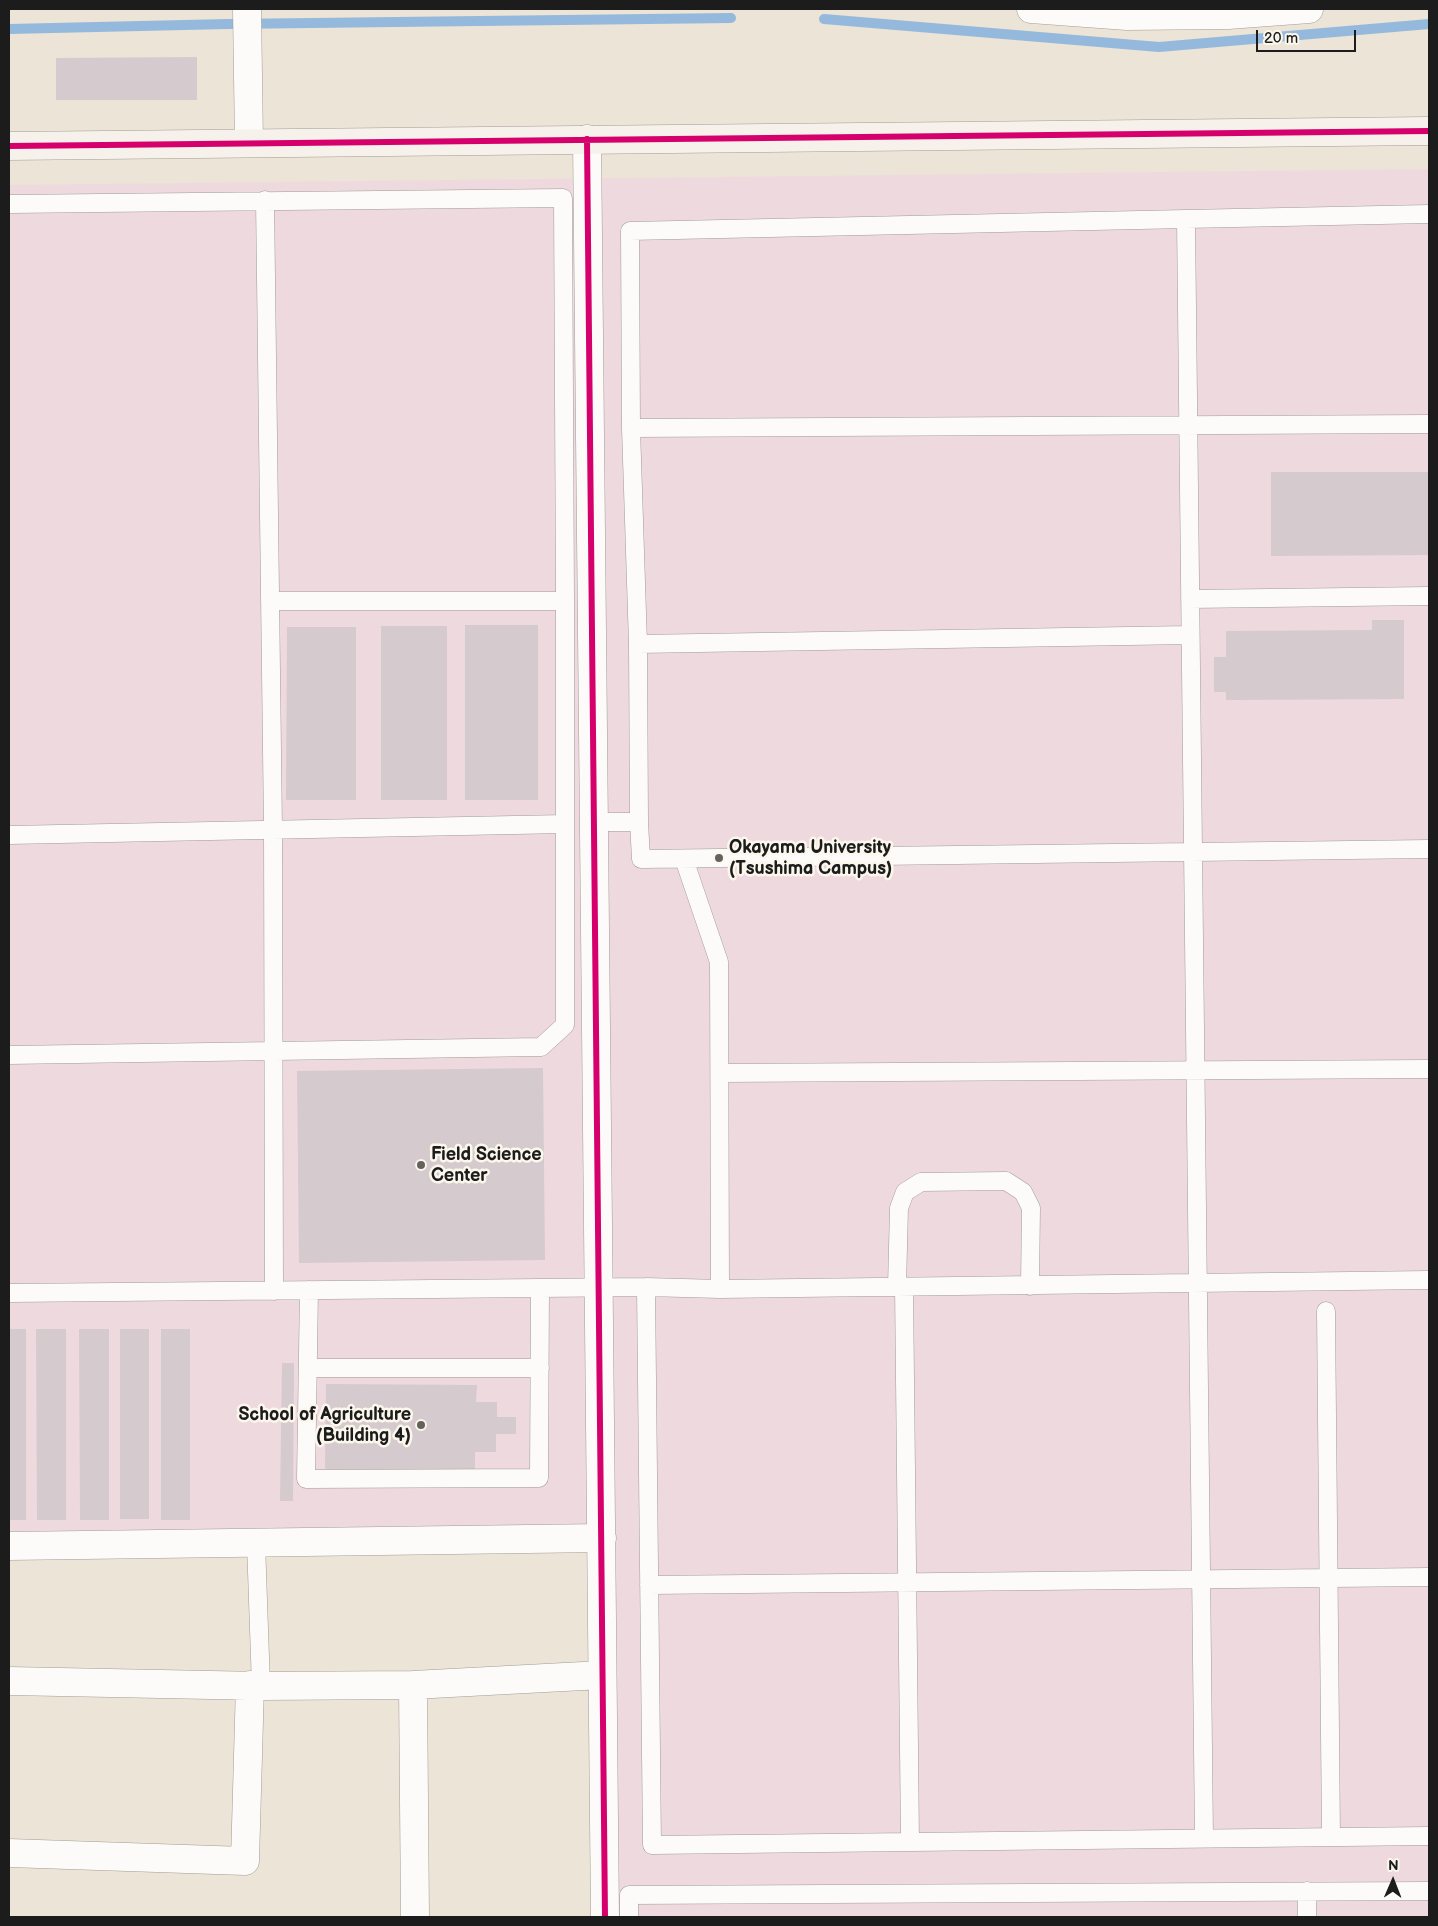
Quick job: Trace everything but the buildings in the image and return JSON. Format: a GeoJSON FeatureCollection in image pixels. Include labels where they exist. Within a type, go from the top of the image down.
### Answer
{"type":"FeatureCollection","features":[{"type":"Feature","properties":{"kind":"street"},"geometry":{"type":"LineString","coordinates":[[1031,9],[1127,16],[1309,9]]}},
{"type":"Feature","properties":{"kind":"street"},"geometry":{"type":"LineString","coordinates":[[247,11],[249,143]]}},
{"type":"Feature","properties":{"kind":"street"},"geometry":{"type":"LineString","coordinates":[[9,146],[1429,131]]}},
{"type":"Feature","properties":{"kind":"street"},"geometry":{"type":"LineString","coordinates":[[587,139],[605,1917]]}},
{"type":"Feature","properties":{"kind":"street"},"geometry":{"type":"LineString","coordinates":[[9,1546],[602,1538]]}},
{"type":"Feature","properties":{"kind":"street"},"geometry":{"type":"LineString","coordinates":[[9,1681],[256,1685],[413,1685],[602,1675]]}},
{"type":"Feature","properties":{"kind":"street"},"geometry":{"type":"LineString","coordinates":[[9,1853],[245,1861],[256,1685]]}},
{"type":"Feature","properties":{"kind":"street"},"geometry":{"type":"LineString","coordinates":[[413,1685],[415,1917]]}},
{"type":"Feature","properties":{"kind":"lane"},"geometry":{"type":"LineString","coordinates":[[9,204],[563,198],[565,601],[565,1025],[541,1047],[9,1055]]}},
{"type":"Feature","properties":{"kind":"lane"},"geometry":{"type":"LineString","coordinates":[[265,200],[273,829],[274,1291]]}},
{"type":"Feature","properties":{"kind":"lane"},"geometry":{"type":"LineString","coordinates":[[1429,214],[630,231],[631,428],[638,644],[641,859],[1429,849]]}},
{"type":"Feature","properties":{"kind":"lane"},"geometry":{"type":"LineString","coordinates":[[1186,219],[1196,1283],[1204,1838]]}},
{"type":"Feature","properties":{"kind":"lane"},"geometry":{"type":"LineString","coordinates":[[631,428],[1429,424]]}},
{"type":"Feature","properties":{"kind":"lane"},"geometry":{"type":"LineString","coordinates":[[1190,599],[1429,596]]}},
{"type":"Feature","properties":{"kind":"lane"},"geometry":{"type":"LineString","coordinates":[[270,601],[565,601]]}},
{"type":"Feature","properties":{"kind":"lane"},"geometry":{"type":"LineString","coordinates":[[638,644],[1190,635]]}},
{"type":"Feature","properties":{"kind":"lane"},"geometry":{"type":"LineString","coordinates":[[595,822],[639,822]]}},
{"type":"Feature","properties":{"kind":"lane"},"geometry":{"type":"LineString","coordinates":[[9,835],[565,824]]}},
{"type":"Feature","properties":{"kind":"lane"},"geometry":{"type":"LineString","coordinates":[[684,859],[719,962],[720,1289]]}},
{"type":"Feature","properties":{"kind":"lane"},"geometry":{"type":"LineString","coordinates":[[720,1073],[1429,1069]]}},
{"type":"Feature","properties":{"kind":"lane"},"geometry":{"type":"LineString","coordinates":[[910,1842],[899,1208],[904,1192],[921,1182],[1006,1181],[1023,1192],[1031,1208],[1030,1286]]}},
{"type":"Feature","properties":{"kind":"lane"},"geometry":{"type":"LineString","coordinates":[[9,1293],[599,1287],[720,1289],[1429,1280]]}},
{"type":"Feature","properties":{"kind":"lane"},"geometry":{"type":"LineString","coordinates":[[646,1287],[652,1845],[1429,1836]]}},
{"type":"Feature","properties":{"kind":"lane"},"geometry":{"type":"LineString","coordinates":[[309,1290],[306,1479],[539,1478],[540,1288]]}},
{"type":"Feature","properties":{"kind":"lane"},"geometry":{"type":"LineString","coordinates":[[1326,1311],[1331,1837]]}},
{"type":"Feature","properties":{"kind":"lane"},"geometry":{"type":"LineString","coordinates":[[308,1368],[540,1368]]}},
{"type":"Feature","properties":{"kind":"lane"},"geometry":{"type":"LineString","coordinates":[[256,1543],[256,1685]]}},
{"type":"Feature","properties":{"kind":"lane"},"geometry":{"type":"LineString","coordinates":[[649,1585],[1429,1577]]}},
{"type":"Feature","properties":{"kind":"lane"},"geometry":{"type":"LineString","coordinates":[[629,1917],[629,1895],[1429,1890]]}},
{"type":"Feature","properties":{"kind":"lane"},"geometry":{"type":"LineString","coordinates":[[1307,1891],[1307,1917]]}},
{"type":"Feature","properties":{"kind":"shaded area","name":"Okayama University (Tsushima Campus)"},"geometry":{"type":"Polygon","coordinates":[[[1429,169],[1429,1917],[614,1917],[610,1530],[9,1531],[9,185],[1429,169]]]}},
{"type":"Feature","properties":{"kind":"waterway"},"geometry":{"type":"LineString","coordinates":[[9,29],[228,24],[731,18]]}},
{"type":"Feature","properties":{"kind":"waterway"},"geometry":{"type":"LineString","coordinates":[[824,19],[1159,47],[1429,24]]}},
{"type":"Feature","properties":{"kind":"cycle path"},"geometry":{"type":"LineString","coordinates":[[9,146],[1429,131]]}},
{"type":"Feature","properties":{"kind":"cycle path"},"geometry":{"type":"LineString","coordinates":[[587,139],[605,1917]]}},
{"type":"Feature","properties":{"kind":"place","name":"Okayama University (Tsushima Campus)"},"geometry":{"type":"Point","coordinates":[719,858]}},
{"type":"Feature","properties":{"kind":"place","name":"Field Science Center"},"geometry":{"type":"Point","coordinates":[421,1165]}},
{"type":"Feature","properties":{"kind":"place","name":"School of Agriculture (Building 4)"},"geometry":{"type":"Point","coordinates":[421,1425]}}]}
